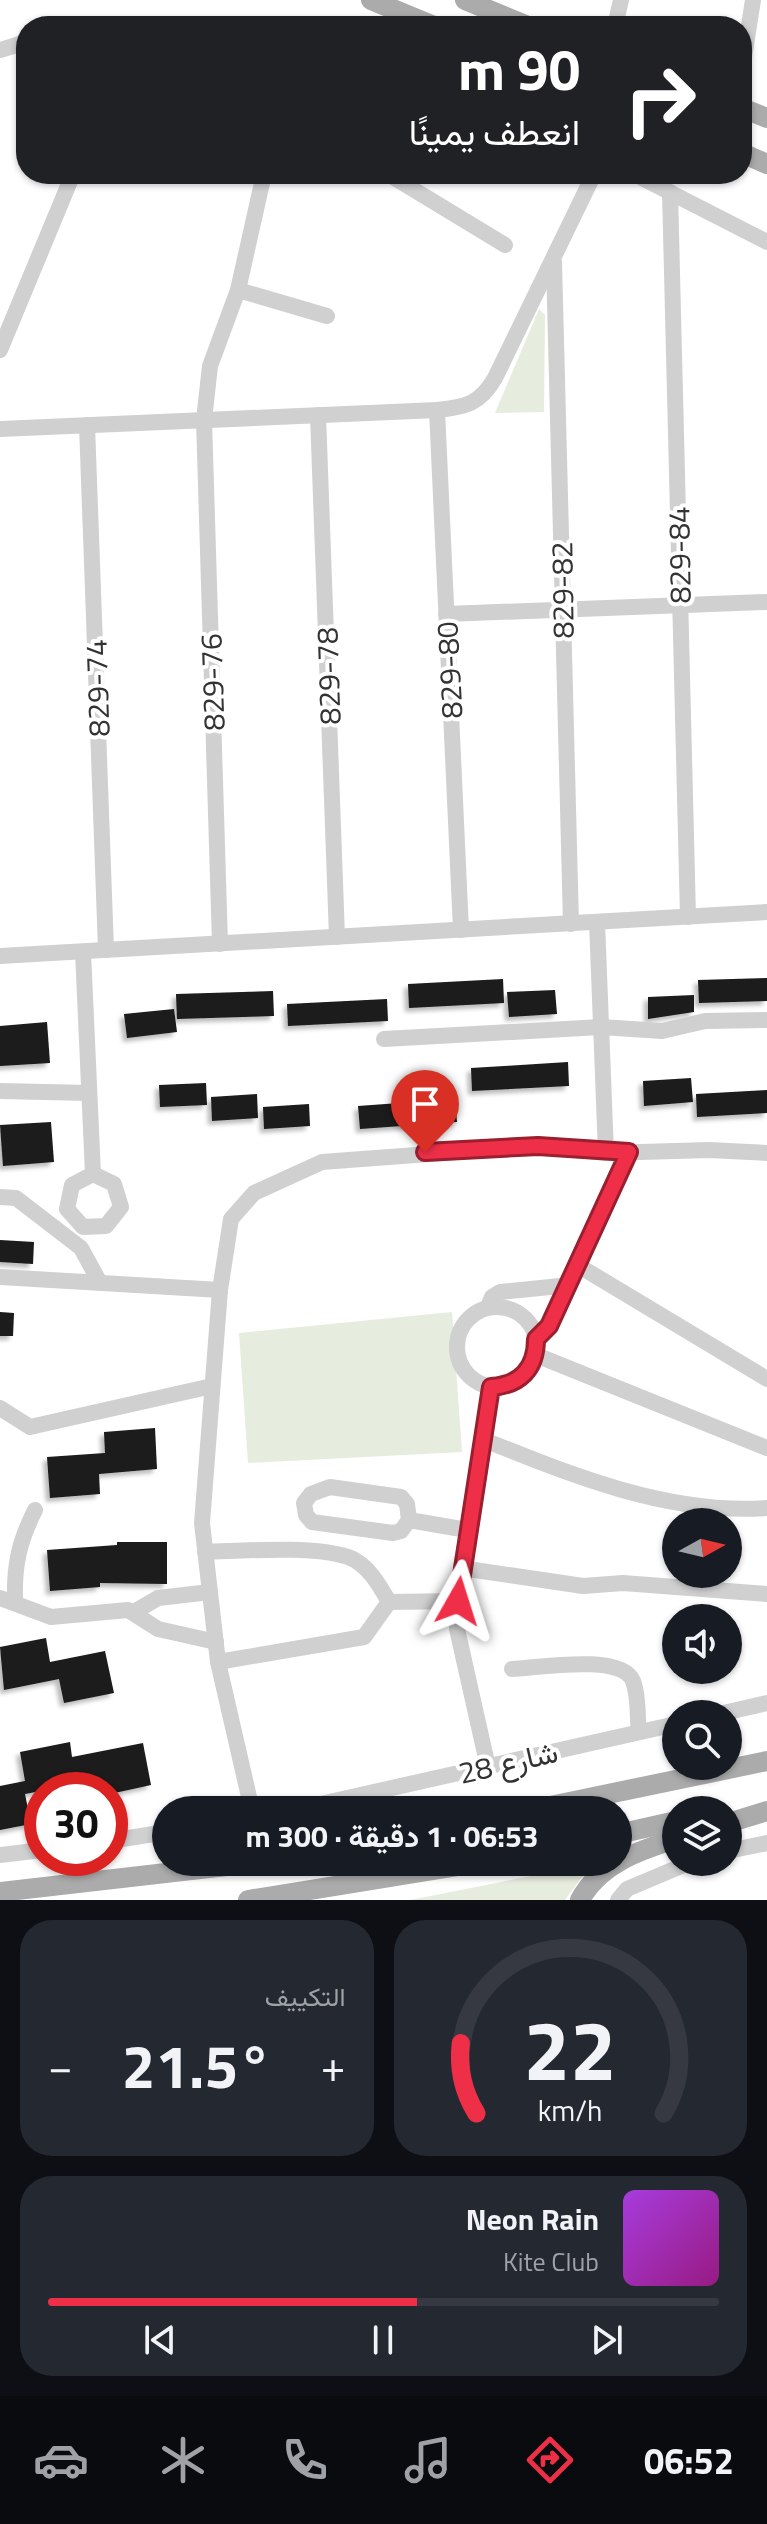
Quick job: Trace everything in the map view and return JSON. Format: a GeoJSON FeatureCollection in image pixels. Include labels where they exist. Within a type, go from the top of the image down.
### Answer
{"type":"FeatureCollection","features":[{"type":"Feature","properties":{"kind":"main road"},"geometry":{"type":"LineString","coordinates":[[371,0],[410,16]]}},
{"type":"Feature","properties":{"kind":"main road"},"geometry":{"type":"LineString","coordinates":[[465,0],[506,9]]}},
{"type":"Feature","properties":{"kind":"main road"},"geometry":{"type":"LineString","coordinates":[[598,1796],[767,1761]]}},
{"type":"Feature","properties":{"kind":"main road"},"geometry":{"type":"LineString","coordinates":[[742,1807],[767,1802]]}},
{"type":"Feature","properties":{"kind":"main road"},"geometry":{"type":"LineString","coordinates":[[742,1819],[767,1811]]}},
{"type":"Feature","properties":{"kind":"main road"},"geometry":{"type":"LineString","coordinates":[[632,1831],[662,1824]]}},
{"type":"Feature","properties":{"kind":"main road"},"geometry":{"type":"LineString","coordinates":[[580,1900],[586,1889],[611,1865],[662,1845]]}},
{"type":"Feature","properties":{"kind":"main road"},"geometry":{"type":"LineString","coordinates":[[0,1892],[152,1875]]}},
{"type":"Feature","properties":{"kind":"main road"},"geometry":{"type":"LineString","coordinates":[[248,1900],[396,1876]]}},
{"type":"Feature","properties":{"kind":"street"},"geometry":{"type":"LineString","coordinates":[[0,350],[69,184]]}},
{"type":"Feature","properties":{"kind":"street","name":"829-76"},"geometry":{"type":"LineString","coordinates":[[220,944],[204,420],[210,366],[238,290],[262,184]]}},
{"type":"Feature","properties":{"kind":"street"},"geometry":{"type":"LineString","coordinates":[[404,184],[505,245]]}},
{"type":"Feature","properties":{"kind":"street"},"geometry":{"type":"LineString","coordinates":[[0,429],[437,410],[473,404],[485,395],[589,184]]}},
{"type":"Feature","properties":{"kind":"street"},"geometry":{"type":"LineString","coordinates":[[654,184],[767,242]]}},
{"type":"Feature","properties":{"kind":"street","name":"829-84"},"geometry":{"type":"LineString","coordinates":[[670,192],[688,917]]}},
{"type":"Feature","properties":{"kind":"street","name":"829-82"},"geometry":{"type":"LineString","coordinates":[[554,257],[571,924]]}},
{"type":"Feature","properties":{"kind":"street"},"geometry":{"type":"LineString","coordinates":[[238,290],[327,316]]}},
{"type":"Feature","properties":{"kind":"street","name":"829-80"},"geometry":{"type":"LineString","coordinates":[[437,410],[461,930]]}},
{"type":"Feature","properties":{"kind":"street","name":"829-78"},"geometry":{"type":"LineString","coordinates":[[318,415],[337,937]]}},
{"type":"Feature","properties":{"kind":"street","name":"829-74"},"geometry":{"type":"LineString","coordinates":[[87,425],[106,950]]}},
{"type":"Feature","properties":{"kind":"street"},"geometry":{"type":"LineString","coordinates":[[446,614],[767,602]]}},
{"type":"Feature","properties":{"kind":"street"},"geometry":{"type":"LineString","coordinates":[[0,956],[767,912]]}},
{"type":"Feature","properties":{"kind":"street"},"geometry":{"type":"LineString","coordinates":[[597,922],[606,1153]]}},
{"type":"Feature","properties":{"kind":"street"},"geometry":{"type":"LineString","coordinates":[[83,952],[93,1174]]}},
{"type":"Feature","properties":{"kind":"street"},"geometry":{"type":"LineString","coordinates":[[384,1039],[601,1027],[662,1031],[705,1021],[767,1020]]}},
{"type":"Feature","properties":{"kind":"street"},"geometry":{"type":"LineString","coordinates":[[0,1091],[89,1093]]}},
{"type":"Feature","properties":{"kind":"street"},"geometry":{"type":"LineString","coordinates":[[249,1796],[218,1662],[202,1523],[220,1290],[231,1219],[254,1193],[322,1162],[538,1146],[606,1153],[709,1150],[767,1153]]}},
{"type":"Feature","properties":{"kind":"street"},"geometry":{"type":"LineString","coordinates":[[536,1347],[530,1325],[519,1313],[504,1307],[488,1307],[474,1313],[463,1325],[457,1340],[457,1355],[464,1370],[476,1381],[491,1387],[506,1386],[520,1380],[570,1285],[629,1152]]}},
{"type":"Feature","properties":{"kind":"street"},"geometry":{"type":"LineString","coordinates":[[0,1197],[16,1198],[81,1248],[100,1283]]}},
{"type":"Feature","properties":{"kind":"street"},"geometry":{"type":"LineString","coordinates":[[579,1266],[767,1379]]}},
{"type":"Feature","properties":{"kind":"street"},"geometry":{"type":"LineString","coordinates":[[0,1277],[220,1290]]}},
{"type":"Feature","properties":{"kind":"street"},"geometry":{"type":"LineString","coordinates":[[488,1307],[492,1297],[500,1292],[570,1285]]}},
{"type":"Feature","properties":{"kind":"street"},"geometry":{"type":"LineString","coordinates":[[536,1347],[767,1448]]}},
{"type":"Feature","properties":{"kind":"street"},"geometry":{"type":"LineString","coordinates":[[0,1408],[30,1427],[212,1386]]}},
{"type":"Feature","properties":{"kind":"street"},"geometry":{"type":"LineString","coordinates":[[488,1767],[457,1629],[461,1568],[491,1387]]}},
{"type":"Feature","properties":{"kind":"street"},"geometry":{"type":"LineString","coordinates":[[482,1439],[586,1481],[707,1507],[737,1510],[767,1508]]}},
{"type":"Feature","properties":{"kind":"street"},"geometry":{"type":"LineString","coordinates":[[330,1487],[390,1494],[407,1504],[409,1520],[401,1531],[393,1533],[324,1526],[312,1522],[306,1515],[304,1503],[311,1494],[330,1487]]}},
{"type":"Feature","properties":{"kind":"street"},"geometry":{"type":"LineString","coordinates":[[35,1510],[19,1543],[7,1599],[51,1617],[134,1612],[158,1598],[210,1592]]}},
{"type":"Feature","properties":{"kind":"street"},"geometry":{"type":"LineString","coordinates":[[409,1520],[467,1530]]}},
{"type":"Feature","properties":{"kind":"street"},"geometry":{"type":"LineString","coordinates":[[205,1552],[274,1549],[348,1557],[364,1567],[389,1602]]}},
{"type":"Feature","properties":{"kind":"street"},"geometry":{"type":"LineString","coordinates":[[461,1568],[583,1586],[623,1583],[767,1594]]}},
{"type":"Feature","properties":{"kind":"street"},"geometry":{"type":"LineString","coordinates":[[389,1602],[458,1601]]}},
{"type":"Feature","properties":{"kind":"street"},"geometry":{"type":"LineString","coordinates":[[218,1662],[364,1637],[389,1602]]}},
{"type":"Feature","properties":{"kind":"street"},"geometry":{"type":"LineString","coordinates":[[134,1612],[158,1629],[216,1642]]}},
{"type":"Feature","properties":{"kind":"street"},"geometry":{"type":"LineString","coordinates":[[512,1669],[606,1664],[623,1669],[633,1681],[639,1732]]}},
{"type":"Feature","properties":{"kind":"street"},"geometry":{"type":"LineString","coordinates":[[742,1709],[767,1703]]}},
{"type":"Feature","properties":{"kind":"street","name":"شارع 28"},"geometry":{"type":"LineString","coordinates":[[357,1796],[662,1727]]}},
{"type":"Feature","properties":{"kind":"street"},"geometry":{"type":"LineString","coordinates":[[128,1838],[152,1834]]}},
{"type":"Feature","properties":{"kind":"street"},"geometry":{"type":"LineString","coordinates":[[742,1848],[767,1843]]}},
{"type":"Feature","properties":{"kind":"street"},"geometry":{"type":"LineString","coordinates":[[0,1855],[24,1852]]}},
{"type":"Feature","properties":{"kind":"street"},"geometry":{"type":"LineString","coordinates":[[618,1900],[627,1889],[662,1874]]}},
{"type":"Feature","properties":{"kind":"shaded area"},"geometry":{"type":"Polygon","coordinates":[[[539,309],[545,315],[544,412],[495,413],[539,309]]]}},
{"type":"Feature","properties":{"kind":"shaded area"},"geometry":{"type":"Polygon","coordinates":[[[452,1312],[462,1452],[248,1463],[239,1333],[452,1312]]]}},
{"type":"Feature","properties":{"kind":"shaded area"},"geometry":{"type":"Polygon","coordinates":[[[531,1876],[584,1876],[565,1900],[410,1900],[531,1876]]]}},
{"type":"Feature","properties":{"kind":"building"},"geometry":{"type":"Polygon","coordinates":[[[767,978],[767,1001],[699,1003],[698,980],[767,978]]]}},
{"type":"Feature","properties":{"kind":"building"},"geometry":{"type":"Polygon","coordinates":[[[503,979],[504,1003],[409,1008],[408,984],[503,979]]]}},
{"type":"Feature","properties":{"kind":"building"},"geometry":{"type":"Polygon","coordinates":[[[555,990],[557,1014],[509,1017],[507,992],[555,990]]]}},
{"type":"Feature","properties":{"kind":"building"},"geometry":{"type":"Polygon","coordinates":[[[273,991],[274,1016],[177,1019],[176,994],[273,991]]]}},
{"type":"Feature","properties":{"kind":"building"},"geometry":{"type":"Polygon","coordinates":[[[694,995],[694,1012],[648,1019],[648,997],[694,995]]]}},
{"type":"Feature","properties":{"kind":"building"},"geometry":{"type":"Polygon","coordinates":[[[387,999],[388,1021],[288,1026],[287,1004],[387,999]]]}},
{"type":"Feature","properties":{"kind":"building"},"geometry":{"type":"Polygon","coordinates":[[[174,1009],[177,1032],[127,1038],[124,1014],[174,1009]]]}},
{"type":"Feature","properties":{"kind":"building"},"geometry":{"type":"Polygon","coordinates":[[[47,1022],[50,1063],[0,1066],[0,1026],[47,1022]]]}},
{"type":"Feature","properties":{"kind":"building"},"geometry":{"type":"Polygon","coordinates":[[[568,1062],[569,1086],[472,1091],[471,1068],[568,1062]]]}},
{"type":"Feature","properties":{"kind":"building"},"geometry":{"type":"Polygon","coordinates":[[[691,1078],[693,1102],[644,1106],[643,1081],[691,1078]]]}},
{"type":"Feature","properties":{"kind":"building"},"geometry":{"type":"Polygon","coordinates":[[[206,1083],[207,1105],[160,1107],[159,1085],[206,1083]]]}},
{"type":"Feature","properties":{"kind":"building"},"geometry":{"type":"Polygon","coordinates":[[[767,1090],[767,1113],[697,1117],[696,1094],[767,1090]]]}},
{"type":"Feature","properties":{"kind":"building"},"geometry":{"type":"Polygon","coordinates":[[[257,1094],[258,1118],[212,1121],[211,1097],[257,1094]]]}},
{"type":"Feature","properties":{"kind":"building"},"geometry":{"type":"Polygon","coordinates":[[[455,1099],[457,1122],[360,1129],[358,1106],[455,1099]]]}},
{"type":"Feature","properties":{"kind":"building"},"geometry":{"type":"Polygon","coordinates":[[[309,1104],[310,1126],[264,1129],[263,1107],[309,1104]]]}},
{"type":"Feature","properties":{"kind":"building"},"geometry":{"type":"Polygon","coordinates":[[[51,1122],[54,1162],[3,1166],[0,1125],[51,1122]]]}},
{"type":"Feature","properties":{"kind":"building"},"geometry":{"type":"Polygon","coordinates":[[[0,1240],[34,1242],[33,1264],[0,1262],[0,1240]]]}},
{"type":"Feature","properties":{"kind":"building"},"geometry":{"type":"Polygon","coordinates":[[[0,1312],[14,1313],[13,1336],[0,1336],[0,1312]]]}},
{"type":"Feature","properties":{"kind":"building"},"geometry":{"type":"Polygon","coordinates":[[[155,1428],[157,1469],[99,1474],[100,1494],[50,1498],[47,1457],[105,1453],[104,1432],[155,1428]]]}},
{"type":"Feature","properties":{"kind":"building"},"geometry":{"type":"Polygon","coordinates":[[[117,1542],[167,1542],[167,1584],[100,1583],[100,1587],[50,1591],[47,1550],[117,1545],[117,1542]]]}},
{"type":"Feature","properties":{"kind":"building"},"geometry":{"type":"Polygon","coordinates":[[[46,1638],[50,1662],[105,1651],[114,1693],[64,1703],[59,1679],[4,1690],[0,1647],[46,1638]]]}},
{"type":"Feature","properties":{"kind":"building"},"geometry":{"type":"Polygon","coordinates":[[[70,1742],[72,1757],[143,1743],[151,1785],[128,1790],[128,1772],[24,1772],[24,1775],[20,1752],[70,1742]]]}},
{"type":"Feature","properties":{"kind":"building"},"geometry":{"type":"Polygon","coordinates":[[[24,1781],[24,1825],[0,1830],[0,1786],[24,1781]]]}},
{"type":"Feature","properties":{"kind":"route"},"geometry":{"type":"LineString","coordinates":[[425,1152],[538,1146],[606,1153],[629,1152],[579,1266],[549,1326],[536,1339],[536,1355],[530,1369],[520,1380],[506,1386],[491,1387],[458,1601]]}}]}
